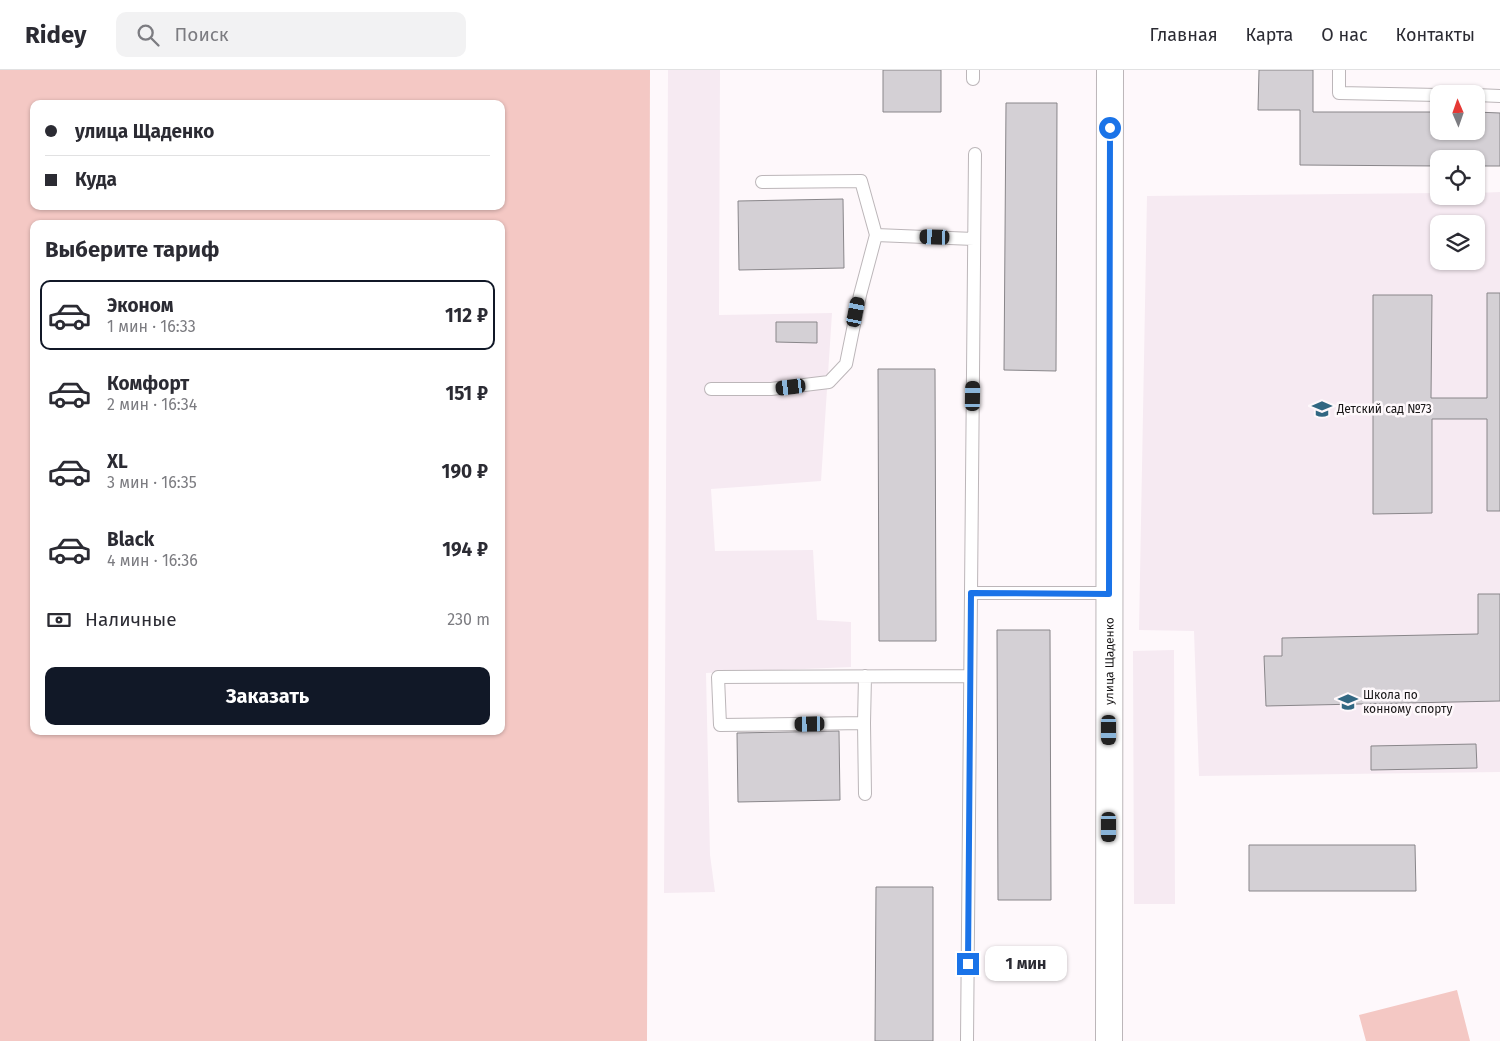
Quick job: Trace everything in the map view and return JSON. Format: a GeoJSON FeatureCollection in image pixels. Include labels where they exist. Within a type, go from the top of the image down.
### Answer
{"type":"FeatureCollection","features":[{"type":"Feature","properties":{"kind":"street","name":"улица Щаденко"},"geometry":{"type":"LineString","coordinates":[[1109,1041],[1110,70]]}},
{"type":"Feature","properties":{"kind":"lane"},"geometry":{"type":"LineString","coordinates":[[1339,70],[1339,93],[1430,95]]}},
{"type":"Feature","properties":{"kind":"lane"},"geometry":{"type":"LineString","coordinates":[[1485,95],[1500,96]]}},
{"type":"Feature","properties":{"kind":"lane"},"geometry":{"type":"LineString","coordinates":[[967,1041],[975,154]]}},
{"type":"Feature","properties":{"kind":"lane"},"geometry":{"type":"LineString","coordinates":[[711,389],[771,389],[829,382],[846,364],[860,295],[876,235],[861,181],[762,182]]}},
{"type":"Feature","properties":{"kind":"lane"},"geometry":{"type":"LineString","coordinates":[[876,235],[974,238]]}},
{"type":"Feature","properties":{"kind":"lane"},"geometry":{"type":"LineString","coordinates":[[971,593],[1109,594]]}},
{"type":"Feature","properties":{"kind":"lane"},"geometry":{"type":"LineString","coordinates":[[865,676],[866,794]]}},
{"type":"Feature","properties":{"kind":"lane"},"geometry":{"type":"LineString","coordinates":[[864,723],[720,725],[718,677],[970,676]]}},
{"type":"Feature","properties":{"kind":"shaded area"},"geometry":{"type":"Polygon","coordinates":[[[0,70],[650,70],[647,1041],[0,1041],[0,70]]]}},
{"type":"Feature","properties":{"kind":"shaded area"},"geometry":{"type":"Polygon","coordinates":[[[668,70],[720,70],[719,315],[832,313],[821,481],[711,489],[715,551],[813,550],[817,620],[851,622],[851,667],[706,673],[710,855],[715,892],[664,893],[668,70]]]}},
{"type":"Feature","properties":{"kind":"shaded area","name":"Детский сад №73"},"geometry":{"type":"Polygon","coordinates":[[[1500,192],[1500,772],[1199,776],[1194,631],[1139,630],[1147,196],[1430,193],[1430,205],[1485,205],[1485,193],[1500,192]]]}},
{"type":"Feature","properties":{"kind":"shaded area"},"geometry":{"type":"Polygon","coordinates":[[[1174,650],[1175,904],[1134,904],[1133,651],[1174,650]]]}},
{"type":"Feature","properties":{"kind":"shaded area"},"geometry":{"type":"Polygon","coordinates":[[[1457,990],[1470,1041],[1366,1041],[1359,1015],[1457,990]]]}},
{"type":"Feature","properties":{"kind":"building"},"geometry":{"type":"Polygon","coordinates":[[[883,70],[941,70],[941,112],[883,112],[883,70]]]}},
{"type":"Feature","properties":{"kind":"building"},"geometry":{"type":"Polygon","coordinates":[[[1259,70],[1313,70],[1313,112],[1430,112],[1430,140],[1485,140],[1485,112],[1500,113],[1500,166],[1485,166],[1485,150],[1430,150],[1430,166],[1300,165],[1300,110],[1258,110],[1259,70]]]}},
{"type":"Feature","properties":{"kind":"building"},"geometry":{"type":"Polygon","coordinates":[[[1006,103],[1057,103],[1056,371],[1004,370],[1006,103]]]}},
{"type":"Feature","properties":{"kind":"building"},"geometry":{"type":"Polygon","coordinates":[[[843,199],[844,268],[739,270],[738,201],[843,199]]]}},
{"type":"Feature","properties":{"kind":"building"},"geometry":{"type":"Polygon","coordinates":[[[1487,293],[1500,293],[1500,511],[1487,511],[1487,419],[1432,419],[1432,513],[1373,514],[1373,295],[1432,295],[1431,398],[1487,398],[1487,293]]]}},
{"type":"Feature","properties":{"kind":"building"},"geometry":{"type":"Polygon","coordinates":[[[776,322],[817,322],[817,343],[776,342],[776,322]]]}},
{"type":"Feature","properties":{"kind":"building"},"geometry":{"type":"Polygon","coordinates":[[[878,369],[935,369],[936,641],[879,641],[878,369]]]}},
{"type":"Feature","properties":{"kind":"building"},"geometry":{"type":"Polygon","coordinates":[[[1478,594],[1500,594],[1500,701],[1266,706],[1264,656],[1282,656],[1282,638],[1478,634],[1478,594]]]}},
{"type":"Feature","properties":{"kind":"building"},"geometry":{"type":"Polygon","coordinates":[[[997,630],[1050,630],[1051,900],[998,900],[997,630]]]}},
{"type":"Feature","properties":{"kind":"building"},"geometry":{"type":"Polygon","coordinates":[[[839,731],[840,800],[738,802],[737,733],[839,731]]]}},
{"type":"Feature","properties":{"kind":"building"},"geometry":{"type":"Polygon","coordinates":[[[1476,744],[1477,768],[1371,770],[1371,746],[1476,744]]]}},
{"type":"Feature","properties":{"kind":"building"},"geometry":{"type":"Polygon","coordinates":[[[1249,845],[1415,845],[1416,891],[1249,891],[1249,845]]]}},
{"type":"Feature","properties":{"kind":"building"},"geometry":{"type":"Polygon","coordinates":[[[876,887],[933,887],[933,1041],[875,1041],[876,887]]]}},
{"type":"Feature","properties":{"kind":"place","name":"Детский сад №73"},"geometry":{"type":"Point","coordinates":[1322,409]}},
{"type":"Feature","properties":{"kind":"place","name":"Школа по конному спорту"},"geometry":{"type":"Point","coordinates":[1348,702]}},
{"type":"Feature","properties":{"kind":"route"},"geometry":{"type":"LineString","coordinates":[[968,964],[971,593],[1109,594],[1110,128]]}}]}
